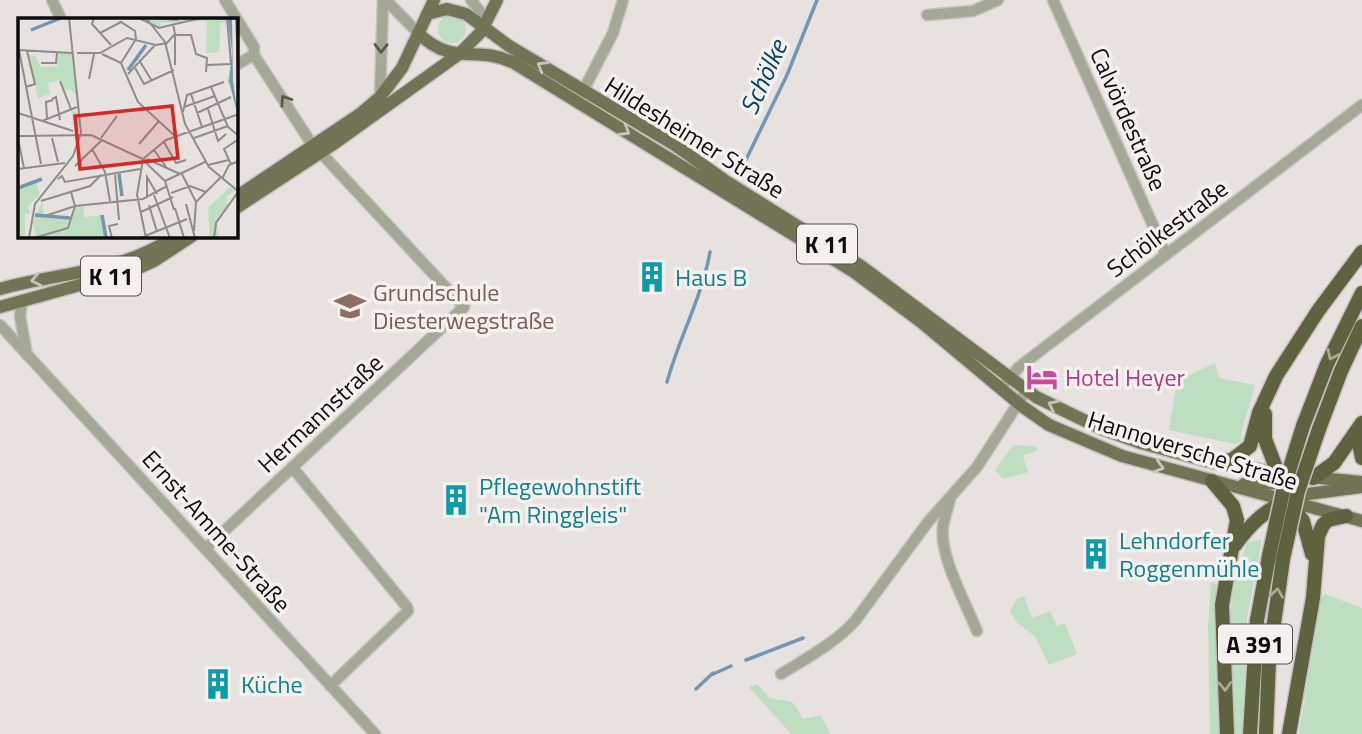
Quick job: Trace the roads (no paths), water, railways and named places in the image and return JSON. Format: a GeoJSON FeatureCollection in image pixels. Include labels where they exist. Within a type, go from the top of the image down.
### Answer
{"type":"FeatureCollection","features":[{"type":"Feature","properties":{"kind":"highway"},"geometry":{"type":"LineString","coordinates":[[1221,463],[1232,460],[1250,446],[1259,412],[1289,354],[1362,252]]}},
{"type":"Feature","properties":{"kind":"highway","name":"A 391"},"geometry":{"type":"LineString","coordinates":[[1266,734],[1276,558],[1284,487],[1303,426],[1327,364],[1362,293]]}},
{"type":"Feature","properties":{"kind":"highway","name":"A 391"},"geometry":{"type":"LineString","coordinates":[[1250,734],[1256,632],[1276,558],[1318,429],[1362,326]]}},
{"type":"Feature","properties":{"kind":"highway"},"geometry":{"type":"LineString","coordinates":[[1270,389],[1265,439],[1279,481]]}},
{"type":"Feature","properties":{"kind":"highway"},"geometry":{"type":"LineString","coordinates":[[1313,478],[1334,463],[1362,423]]}},
{"type":"Feature","properties":{"kind":"highway"},"geometry":{"type":"LineString","coordinates":[[1362,429],[1362,458]]}},
{"type":"Feature","properties":{"kind":"highway"},"geometry":{"type":"LineString","coordinates":[[1212,481],[1236,511],[1237,529],[1222,605],[1227,734]]}},
{"type":"Feature","properties":{"kind":"highway"},"geometry":{"type":"LineString","coordinates":[[1231,553],[1252,524],[1270,509],[1288,501],[1294,506],[1305,527],[1314,572]]}},
{"type":"Feature","properties":{"kind":"highway"},"geometry":{"type":"LineString","coordinates":[[1289,734],[1313,598],[1318,536],[1322,525],[1341,515]]}},
{"type":"Feature","properties":{"kind":"main road"},"geometry":{"type":"LineString","coordinates":[[238,207],[317,149],[380,97],[402,68],[434,0]]}},
{"type":"Feature","properties":{"kind":"main road"},"geometry":{"type":"LineString","coordinates":[[238,196],[317,149],[459,54],[469,46],[483,27],[497,0]]}},
{"type":"Feature","properties":{"kind":"main road","name":"K 11"},"geometry":{"type":"LineString","coordinates":[[427,14],[452,9],[466,14],[483,27]]}},
{"type":"Feature","properties":{"kind":"main road","name":"Hildesheimer Straße"},"geometry":{"type":"LineString","coordinates":[[483,27],[509,46],[675,145],[724,180],[861,266],[1005,383],[1019,403]]}},
{"type":"Feature","properties":{"kind":"main road","name":"K 11"},"geometry":{"type":"LineString","coordinates":[[418,33],[436,48],[459,54]]}},
{"type":"Feature","properties":{"kind":"main road","name":"Hildesheimer Straße"},"geometry":{"type":"LineString","coordinates":[[459,54],[495,55],[514,63],[854,272],[1005,383],[1026,391]]}},
{"type":"Feature","properties":{"kind":"main road","name":"K 11"},"geometry":{"type":"LineString","coordinates":[[0,307],[134,270],[189,238]]}},
{"type":"Feature","properties":{"kind":"main road","name":"K 11"},"geometry":{"type":"LineString","coordinates":[[1,289],[51,276],[111,267],[155,242]]}},
{"type":"Feature","properties":{"kind":"main road","name":"Hannoversche Straße"},"geometry":{"type":"LineString","coordinates":[[1026,391],[1115,433],[1171,452],[1221,463],[1279,481],[1313,478],[1362,484]]}},
{"type":"Feature","properties":{"kind":"main road","name":"Hannoversche Straße"},"geometry":{"type":"LineString","coordinates":[[1019,403],[1049,425],[1107,451],[1362,521]]}},
{"type":"Feature","properties":{"kind":"main road"},"geometry":{"type":"LineString","coordinates":[[1212,481],[1279,481],[1341,515]]}},
{"type":"Feature","properties":{"kind":"main road"},"geometry":{"type":"LineString","coordinates":[[1279,481],[1288,501],[1305,494],[1362,484]]}},
{"type":"Feature","properties":{"kind":"street"},"geometry":{"type":"LineString","coordinates":[[52,0],[61,18]]}},
{"type":"Feature","properties":{"kind":"street"},"geometry":{"type":"LineString","coordinates":[[225,0],[236,18]]}},
{"type":"Feature","properties":{"kind":"street"},"geometry":{"type":"LineString","coordinates":[[385,0],[418,33]]}},
{"type":"Feature","properties":{"kind":"street"},"geometry":{"type":"LineString","coordinates":[[380,97],[385,0]]}},
{"type":"Feature","properties":{"kind":"street"},"geometry":{"type":"LineString","coordinates":[[471,0],[483,15],[483,27]]}},
{"type":"Feature","properties":{"kind":"street"},"geometry":{"type":"LineString","coordinates":[[583,90],[613,33],[623,0]]}},
{"type":"Feature","properties":{"kind":"street"},"geometry":{"type":"LineString","coordinates":[[927,15],[973,11],[998,0]]}},
{"type":"Feature","properties":{"kind":"street","name":"Calvördestraße"},"geometry":{"type":"LineString","coordinates":[[1053,0],[1166,255]]}},
{"type":"Feature","properties":{"kind":"street"},"geometry":{"type":"LineString","coordinates":[[238,21],[254,47],[254,55],[317,149]]}},
{"type":"Feature","properties":{"kind":"street"},"geometry":{"type":"LineString","coordinates":[[238,64],[254,55]]}},
{"type":"Feature","properties":{"kind":"street","name":"Schölkestraße"},"geometry":{"type":"LineString","coordinates":[[1005,383],[1019,367],[1362,105]]}},
{"type":"Feature","properties":{"kind":"street","name":"Hermannstraße"},"geometry":{"type":"LineString","coordinates":[[205,549],[464,307],[317,149]]}},
{"type":"Feature","properties":{"kind":"street"},"geometry":{"type":"LineString","coordinates":[[22,301],[20,316],[27,357]]}},
{"type":"Feature","properties":{"kind":"street","name":"Ernst-Amme-Straße"},"geometry":{"type":"LineString","coordinates":[[0,325],[375,734]]}},
{"type":"Feature","properties":{"kind":"street"},"geometry":{"type":"LineString","coordinates":[[781,674],[847,630],[928,522],[977,467],[1026,391]]}},
{"type":"Feature","properties":{"kind":"street"},"geometry":{"type":"LineString","coordinates":[[292,467],[408,611],[330,686]]}},
{"type":"Feature","properties":{"kind":"street"},"geometry":{"type":"LineString","coordinates":[[951,497],[943,527],[944,541],[977,631]]}},
{"type":"Feature","properties":{"kind":"waterway","name":"Schölke"},"geometry":{"type":"LineString","coordinates":[[742,168],[787,75],[817,0]]}},
{"type":"Feature","properties":{"kind":"waterway","name":"Schölke"},"geometry":{"type":"LineString","coordinates":[[667,382],[702,285],[710,252]]}},
{"type":"Feature","properties":{"kind":"waterway"},"geometry":{"type":"LineString","coordinates":[[746,660],[803,638]]}},
{"type":"Feature","properties":{"kind":"waterway"},"geometry":{"type":"LineString","coordinates":[[711,675],[731,666]]}},
{"type":"Feature","properties":{"kind":"waterway","name":"Schölke"},"geometry":{"type":"LineString","coordinates":[[696,689],[713,673]]}},
{"type":"Feature","properties":{"kind":"place","name":"Haus B"},"geometry":{"type":"Point","coordinates":[652,277]}},
{"type":"Feature","properties":{"kind":"place","name":"Grundschule Diesterwegstraße"},"geometry":{"type":"Point","coordinates":[350,306]}},
{"type":"Feature","properties":{"kind":"place","name":"Hotel Heyer"},"geometry":{"type":"Point","coordinates":[1042,377]}},
{"type":"Feature","properties":{"kind":"place","name":"Pflegewohnstift \"Am Ringgleis\""},"geometry":{"type":"Point","coordinates":[456,500]}},
{"type":"Feature","properties":{"kind":"place","name":"Lehndorfer Roggenmühle"},"geometry":{"type":"Point","coordinates":[1096,554]}},
{"type":"Feature","properties":{"kind":"place","name":"Küche"},"geometry":{"type":"Point","coordinates":[218,684]}}]}
